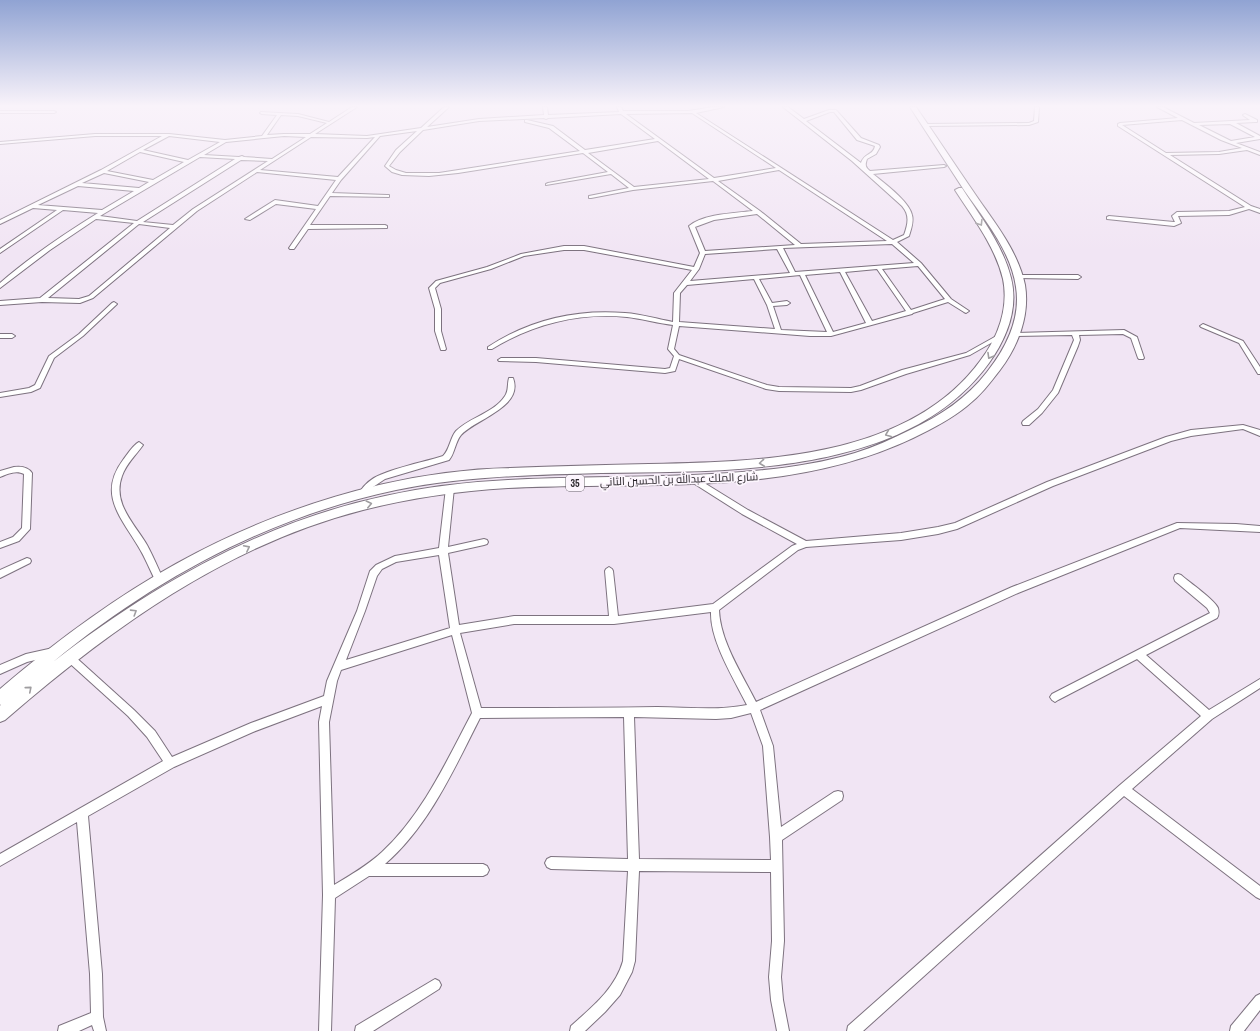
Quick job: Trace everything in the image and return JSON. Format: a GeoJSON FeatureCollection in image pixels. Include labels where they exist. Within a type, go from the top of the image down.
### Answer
{"type":"FeatureCollection","features":[{"type":"Feature","properties":{"kind":"highway","name":"شارع الملك عبدالله بن الحسين الثاني"},"geometry":{"type":"LineString","coordinates":[[0,698],[54,652],[90,625],[159,579],[214,548],[291,515],[363,494],[413,482],[456,477],[505,472],[720,466],[801,458],[839,449],[888,434],[929,414],[958,393],[985,364],[1002,335],[1010,298],[1007,279],[998,256],[963,187],[952,180],[937,155]]}},
{"type":"Feature","properties":{"kind":"highway","name":"شارع الملك عبدالله بن الحسين الثاني"},"geometry":{"type":"LineString","coordinates":[[0,715],[69,657],[118,621],[186,579],[263,540],[345,510],[450,488],[507,484],[743,477],[800,471],[860,456],[898,442],[948,415],[973,396],[1008,351],[1015,334],[1022,303],[1022,291],[1019,277],[1009,254],[963,187],[944,155]]}},
{"type":"Feature","properties":{"kind":"street"},"geometry":{"type":"LineString","coordinates":[[0,222],[132,155]]}},
{"type":"Feature","properties":{"kind":"street"},"geometry":{"type":"LineString","coordinates":[[158,155],[189,162]]}},
{"type":"Feature","properties":{"kind":"street"},"geometry":{"type":"LineString","coordinates":[[0,303],[42,300],[80,301],[91,297],[173,226],[210,199],[281,155]]}},
{"type":"Feature","properties":{"kind":"street"},"geometry":{"type":"LineString","coordinates":[[292,248],[339,179],[361,155]]}},
{"type":"Feature","properties":{"kind":"street"},"geometry":{"type":"LineString","coordinates":[[396,155],[389,163],[388,166],[390,170],[397,173],[408,174],[434,174],[569,155]]}},
{"type":"Feature","properties":{"kind":"street"},"geometry":{"type":"LineString","coordinates":[[587,155],[633,189]]}},
{"type":"Feature","properties":{"kind":"street"},"geometry":{"type":"LineString","coordinates":[[678,155],[758,212],[800,246]]}},
{"type":"Feature","properties":{"kind":"street"},"geometry":{"type":"LineString","coordinates":[[758,155],[893,242],[919,264],[949,300],[966,311]]}},
{"type":"Feature","properties":{"kind":"street"},"geometry":{"type":"LineString","coordinates":[[703,253],[779,247],[893,242],[906,236],[911,223],[910,215],[905,206],[847,155]]}},
{"type":"Feature","properties":{"kind":"street"},"geometry":{"type":"LineString","coordinates":[[866,171],[863,164],[865,158],[870,155]]}},
{"type":"Feature","properties":{"kind":"street"},"geometry":{"type":"LineString","coordinates":[[1168,155],[1198,176],[1250,207],[1260,211]]}},
{"type":"Feature","properties":{"kind":"street"},"geometry":{"type":"LineString","coordinates":[[0,286],[8,278],[103,212],[200,156],[242,157],[273,160]]}},
{"type":"Feature","properties":{"kind":"street"},"geometry":{"type":"LineString","coordinates":[[42,300],[139,222],[242,157]]}},
{"type":"Feature","properties":{"kind":"street"},"geometry":{"type":"LineString","coordinates":[[866,171],[944,166]]}},
{"type":"Feature","properties":{"kind":"street"},"geometry":{"type":"LineString","coordinates":[[591,197],[633,189],[712,180],[779,169]]}},
{"type":"Feature","properties":{"kind":"street"},"geometry":{"type":"LineString","coordinates":[[103,171],[154,182]]}},
{"type":"Feature","properties":{"kind":"street"},"geometry":{"type":"LineString","coordinates":[[257,171],[339,179]]}},
{"type":"Feature","properties":{"kind":"street"},"geometry":{"type":"LineString","coordinates":[[548,184],[611,173]]}},
{"type":"Feature","properties":{"kind":"street"},"geometry":{"type":"LineString","coordinates":[[76,184],[140,190]]}},
{"type":"Feature","properties":{"kind":"street"},"geometry":{"type":"LineString","coordinates":[[329,194],[387,196]]}},
{"type":"Feature","properties":{"kind":"street"},"geometry":{"type":"LineString","coordinates":[[248,220],[275,202],[320,208]]}},
{"type":"Feature","properties":{"kind":"street"},"geometry":{"type":"LineString","coordinates":[[31,206],[103,212]]}},
{"type":"Feature","properties":{"kind":"street"},"geometry":{"type":"LineString","coordinates":[[1109,218],[1177,224],[1178,221],[1175,215],[1229,213],[1250,207]]}},
{"type":"Feature","properties":{"kind":"street"},"geometry":{"type":"LineString","coordinates":[[0,251],[61,209]]}},
{"type":"Feature","properties":{"kind":"street"},"geometry":{"type":"LineString","coordinates":[[758,212],[722,217],[694,224],[692,227],[703,253],[696,269],[678,289],[676,297],[676,324],[671,348],[677,356],[766,387],[778,389],[851,390],[861,388],[904,372],[968,354],[1002,335]]}},
{"type":"Feature","properties":{"kind":"street"},"geometry":{"type":"LineString","coordinates":[[96,217],[173,226]]}},
{"type":"Feature","properties":{"kind":"street"},"geometry":{"type":"LineString","coordinates":[[307,227],[385,227]]}},
{"type":"Feature","properties":{"kind":"street"},"geometry":{"type":"LineString","coordinates":[[779,247],[794,275]]}},
{"type":"Feature","properties":{"kind":"street"},"geometry":{"type":"LineString","coordinates":[[443,349],[438,331],[438,308],[432,288],[438,282],[489,268],[523,255],[564,248],[584,248],[696,269]]}},
{"type":"Feature","properties":{"kind":"street"},"geometry":{"type":"LineString","coordinates":[[684,283],[919,264]]}},
{"type":"Feature","properties":{"kind":"street"},"geometry":{"type":"LineString","coordinates":[[879,268],[910,313]]}},
{"type":"Feature","properties":{"kind":"street"},"geometry":{"type":"LineString","coordinates":[[842,271],[870,324]]}},
{"type":"Feature","properties":{"kind":"street"},"geometry":{"type":"LineString","coordinates":[[802,274],[831,334]]}},
{"type":"Feature","properties":{"kind":"street"},"geometry":{"type":"LineString","coordinates":[[0,276],[8,278]]}},
{"type":"Feature","properties":{"kind":"street"},"geometry":{"type":"LineString","coordinates":[[1019,277],[1078,277]]}},
{"type":"Feature","properties":{"kind":"street"},"geometry":{"type":"LineString","coordinates":[[756,278],[770,305],[779,332]]}},
{"type":"Feature","properties":{"kind":"street"},"geometry":{"type":"LineString","coordinates":[[490,348],[503,338],[520,330],[575,316],[611,314],[626,315],[676,324],[779,332],[831,334],[910,313],[949,300]]}},
{"type":"Feature","properties":{"kind":"street"},"geometry":{"type":"LineString","coordinates":[[770,305],[787,303]]}},
{"type":"Feature","properties":{"kind":"street"},"geometry":{"type":"LineString","coordinates":[[0,395],[31,390],[38,386],[51,357],[81,335],[114,304]]}},
{"type":"Feature","properties":{"kind":"street"},"geometry":{"type":"LineString","coordinates":[[1202,326],[1241,342],[1260,372]]}},
{"type":"Feature","properties":{"kind":"street"},"geometry":{"type":"LineString","coordinates":[[1015,334],[1119,332],[1130,334],[1137,341],[1141,358]]}},
{"type":"Feature","properties":{"kind":"street"},"geometry":{"type":"LineString","coordinates":[[1026,423],[1040,411],[1056,391],[1077,340],[1075,333]]}},
{"type":"Feature","properties":{"kind":"street"},"geometry":{"type":"LineString","coordinates":[[0,336],[12,336]]}},
{"type":"Feature","properties":{"kind":"street"},"geometry":{"type":"LineString","coordinates":[[501,360],[536,360],[660,371],[673,369],[677,356]]}},
{"type":"Feature","properties":{"kind":"street"},"geometry":{"type":"LineString","coordinates":[[363,494],[370,485],[382,477],[446,458],[452,450],[454,440],[458,434],[470,423],[504,402],[510,396],[513,387],[511,380]]}},
{"type":"Feature","properties":{"kind":"street"},"geometry":{"type":"LineString","coordinates":[[339,666],[455,630],[514,620],[614,620],[715,608],[796,548],[805,544],[919,534],[944,530],[957,526],[1050,484],[1169,438],[1191,433],[1243,428],[1251,429],[1260,434]]}},
{"type":"Feature","properties":{"kind":"street"},"geometry":{"type":"LineString","coordinates":[[139,445],[124,464],[116,479],[114,490],[119,510],[141,544],[159,579]]}},
{"type":"Feature","properties":{"kind":"street"},"geometry":{"type":"LineString","coordinates":[[0,474],[16,469],[23,469],[28,473],[26,529],[16,538],[0,545]]}},
{"type":"Feature","properties":{"kind":"street"},"geometry":{"type":"LineString","coordinates":[[693,479],[745,512],[805,544]]}},
{"type":"Feature","properties":{"kind":"street"},"geometry":{"type":"LineString","coordinates":[[329,895],[369,870],[388,854],[424,810],[477,713],[455,630],[443,551],[450,488]]}},
{"type":"Feature","properties":{"kind":"street"},"geometry":{"type":"LineString","coordinates":[[477,713],[716,714],[731,713],[754,708],[1015,590],[1180,525],[1236,526],[1260,529]]}},
{"type":"Feature","properties":{"kind":"street"},"geometry":{"type":"LineString","coordinates":[[325,1031],[329,895],[324,722],[327,700],[332,681],[361,611],[372,574],[379,567],[395,559],[484,542]]}},
{"type":"Feature","properties":{"kind":"street"},"geometry":{"type":"LineString","coordinates":[[0,574],[27,560]]}},
{"type":"Feature","properties":{"kind":"street"},"geometry":{"type":"LineString","coordinates":[[609,571],[614,620]]}},
{"type":"Feature","properties":{"kind":"street"},"geometry":{"type":"LineString","coordinates":[[1054,697],[1214,615],[1214,610],[1210,605],[1178,578]]}},
{"type":"Feature","properties":{"kind":"street"},"geometry":{"type":"LineString","coordinates":[[715,608],[715,620],[719,638],[754,708],[768,746],[777,866],[778,942],[775,977],[777,1000],[784,1031]]}},
{"type":"Feature","properties":{"kind":"street"},"geometry":{"type":"LineString","coordinates":[[0,670],[26,658],[54,652]]}},
{"type":"Feature","properties":{"kind":"street"},"geometry":{"type":"LineString","coordinates":[[1138,654],[1208,716]]}},
{"type":"Feature","properties":{"kind":"street"},"geometry":{"type":"LineString","coordinates":[[69,657],[131,713],[151,734],[170,763]]}},
{"type":"Feature","properties":{"kind":"street"},"geometry":{"type":"LineString","coordinates":[[853,1031],[1208,716],[1260,683]]}},
{"type":"Feature","properties":{"kind":"street"},"geometry":{"type":"LineString","coordinates":[[0,860],[82,815],[170,763],[251,728],[327,700]]}},
{"type":"Feature","properties":{"kind":"street"},"geometry":{"type":"LineString","coordinates":[[576,1031],[614,994],[627,973],[629,961],[634,865],[629,713]]}},
{"type":"Feature","properties":{"kind":"street"},"geometry":{"type":"LineString","coordinates":[[1124,789],[1260,893]]}},
{"type":"Feature","properties":{"kind":"street"},"geometry":{"type":"LineString","coordinates":[[776,837],[838,796]]}},
{"type":"Feature","properties":{"kind":"street"},"geometry":{"type":"LineString","coordinates":[[82,815],[96,974],[97,1017],[100,1031]]}},
{"type":"Feature","properties":{"kind":"street"},"geometry":{"type":"LineString","coordinates":[[551,863],[777,866]]}},
{"type":"Feature","properties":{"kind":"street"},"geometry":{"type":"LineString","coordinates":[[369,870],[483,870]]}},
{"type":"Feature","properties":{"kind":"street"},"geometry":{"type":"LineString","coordinates":[[360,1031],[435,985]]}},
{"type":"Feature","properties":{"kind":"street"},"geometry":{"type":"LineString","coordinates":[[1236,1031],[1260,1000]]}},
{"type":"Feature","properties":{"kind":"street"},"geometry":{"type":"LineString","coordinates":[[64,1031],[97,1017]]}}]}
